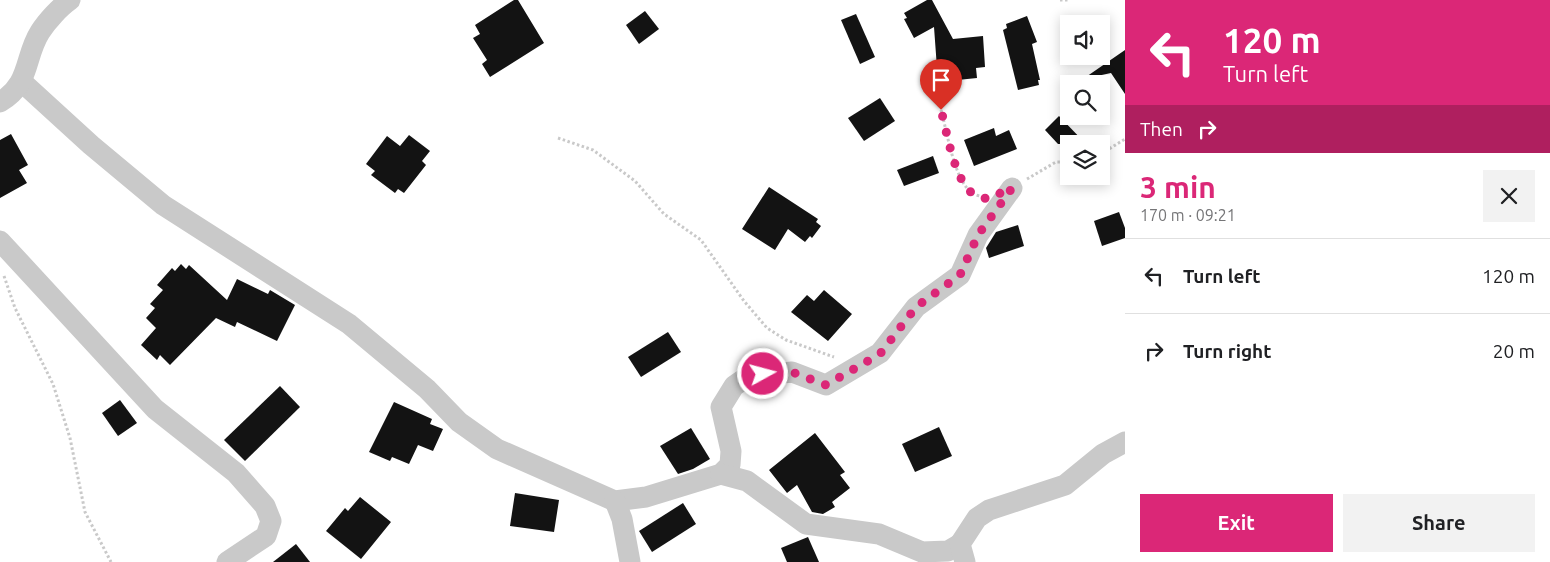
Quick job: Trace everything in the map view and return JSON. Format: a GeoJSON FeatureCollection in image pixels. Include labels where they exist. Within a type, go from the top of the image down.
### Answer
{"type":"FeatureCollection","features":[{"type":"Feature","properties":{"kind":"street"},"geometry":{"type":"LineString","coordinates":[[0,102],[8,98],[22,82],[40,32],[68,1]]}},
{"type":"Feature","properties":{"kind":"street"},"geometry":{"type":"LineString","coordinates":[[22,82],[91,145],[163,204],[349,324],[427,389],[459,422],[497,449],[615,501],[646,497],[721,474],[730,465],[731,451],[721,407],[734,386],[748,378],[792,372],[826,385],[880,354],[916,307],[960,275],[978,235],[1012,188]]}},
{"type":"Feature","properties":{"kind":"street"},"geometry":{"type":"LineString","coordinates":[[0,241],[155,409],[236,473],[265,506],[271,521],[266,536],[227,562]]}},
{"type":"Feature","properties":{"kind":"street"},"geometry":{"type":"LineString","coordinates":[[721,474],[747,482],[806,524],[879,534],[929,557],[948,551],[963,553],[977,518],[989,510],[1066,485],[1103,454],[1125,442]]}},
{"type":"Feature","properties":{"kind":"street"},"geometry":{"type":"LineString","coordinates":[[615,501],[622,519],[630,562]]}},
{"type":"Feature","properties":{"kind":"path"},"geometry":{"type":"LineString","coordinates":[[1060,0],[1070,0]]}},
{"type":"Feature","properties":{"kind":"path"},"geometry":{"type":"LineString","coordinates":[[941,110],[952,155],[964,184],[973,194],[987,199],[1012,188],[1056,162],[1060,162]]}},
{"type":"Feature","properties":{"kind":"path"},"geometry":{"type":"LineString","coordinates":[[558,138],[593,150],[635,182],[664,214],[701,240],[744,301],[767,328],[786,340],[858,366]]}},
{"type":"Feature","properties":{"kind":"path"},"geometry":{"type":"LineString","coordinates":[[1110,148],[1125,139]]}},
{"type":"Feature","properties":{"kind":"path"},"geometry":{"type":"LineString","coordinates":[[3,274],[15,308],[53,384],[70,438],[85,512],[111,562]]}},
{"type":"Feature","properties":{"kind":"building"},"geometry":{"type":"Polygon","coordinates":[[[514,0],[518,0],[544,43],[490,77],[482,64],[487,60],[473,38],[480,34],[475,25],[514,0]]]}},
{"type":"Feature","properties":{"kind":"building"},"geometry":{"type":"Polygon","coordinates":[[[927,0],[932,0],[953,39],[983,36],[985,67],[976,68],[977,78],[938,82],[934,27],[914,38],[904,19],[907,18],[904,13],[927,0]]]}},
{"type":"Feature","properties":{"kind":"building"},"geometry":{"type":"Polygon","coordinates":[[[645,11],[659,29],[639,44],[626,25],[645,11]]]}},
{"type":"Feature","properties":{"kind":"building"},"geometry":{"type":"Polygon","coordinates":[[[856,14],[875,57],[860,64],[841,20],[856,14]]]}},
{"type":"Feature","properties":{"kind":"building"},"geometry":{"type":"Polygon","coordinates":[[[1027,16],[1037,42],[1032,44],[1040,80],[1038,80],[1039,85],[1018,90],[1003,30],[1007,28],[1006,24],[1027,16]]]}},
{"type":"Feature","properties":{"kind":"building"},"geometry":{"type":"Polygon","coordinates":[[[1125,50],[1125,94],[1111,73],[1089,75],[1103,65],[1110,65],[1110,60],[1125,50]]]}},
{"type":"Feature","properties":{"kind":"building"},"geometry":{"type":"Polygon","coordinates":[[[880,98],[895,121],[864,141],[848,118],[880,98]]]}},
{"type":"Feature","properties":{"kind":"building"},"geometry":{"type":"Polygon","coordinates":[[[1059,116],[1060,125],[1068,125],[1077,135],[1060,135],[1060,144],[1058,144],[1045,130],[1059,116]]]}},
{"type":"Feature","properties":{"kind":"building"},"geometry":{"type":"Polygon","coordinates":[[[994,128],[996,136],[1009,130],[1017,149],[974,166],[964,140],[994,128]]]}},
{"type":"Feature","properties":{"kind":"building"},"geometry":{"type":"Polygon","coordinates":[[[11,134],[28,165],[19,170],[27,183],[0,198],[0,140],[11,134]]]}},
{"type":"Feature","properties":{"kind":"building"},"geometry":{"type":"Polygon","coordinates":[[[409,135],[430,151],[422,161],[426,165],[404,193],[398,189],[395,193],[371,175],[375,171],[366,164],[387,136],[400,146],[409,135]]]}},
{"type":"Feature","properties":{"kind":"building"},"geometry":{"type":"Polygon","coordinates":[[[933,156],[939,173],[904,186],[897,170],[933,156]]]}},
{"type":"Feature","properties":{"kind":"building"},"geometry":{"type":"Polygon","coordinates":[[[769,187],[818,219],[816,222],[821,226],[812,238],[810,236],[805,242],[788,229],[775,250],[742,229],[769,187]]]}},
{"type":"Feature","properties":{"kind":"building"},"geometry":{"type":"Polygon","coordinates":[[[1119,212],[1125,228],[1125,238],[1102,246],[1094,221],[1119,212]]]}},
{"type":"Feature","properties":{"kind":"building"},"geometry":{"type":"Polygon","coordinates":[[[1018,225],[1024,246],[989,258],[986,248],[996,232],[1018,225]]]}},
{"type":"Feature","properties":{"kind":"building"},"geometry":{"type":"Polygon","coordinates":[[[181,264],[186,269],[189,265],[227,300],[237,279],[268,294],[270,290],[295,305],[277,341],[237,322],[235,327],[216,318],[170,365],[160,355],[157,360],[141,345],[156,328],[146,318],[155,308],[150,304],[163,290],[157,285],[172,268],[175,271],[181,264]]]}},
{"type":"Feature","properties":{"kind":"building"},"geometry":{"type":"Polygon","coordinates":[[[824,290],[852,314],[828,341],[791,312],[807,295],[814,301],[824,290]]]}},
{"type":"Feature","properties":{"kind":"building"},"geometry":{"type":"Polygon","coordinates":[[[668,332],[681,352],[641,377],[628,357],[668,332]]]}},
{"type":"Feature","properties":{"kind":"building"},"geometry":{"type":"Polygon","coordinates":[[[280,386],[300,407],[245,461],[224,440],[280,386]]]}},
{"type":"Feature","properties":{"kind":"building"},"geometry":{"type":"Polygon","coordinates":[[[120,400],[137,423],[118,436],[102,413],[120,400]]]}},
{"type":"Feature","properties":{"kind":"building"},"geometry":{"type":"Polygon","coordinates":[[[394,402],[432,419],[430,424],[443,429],[433,451],[418,445],[409,464],[392,457],[390,461],[369,452],[394,402]]]}},
{"type":"Feature","properties":{"kind":"building"},"geometry":{"type":"Polygon","coordinates":[[[939,427],[952,456],[915,472],[902,444],[939,427]]]}},
{"type":"Feature","properties":{"kind":"building"},"geometry":{"type":"Polygon","coordinates":[[[691,428],[710,459],[693,469],[678,474],[660,446],[691,428]]]}},
{"type":"Feature","properties":{"kind":"building"},"geometry":{"type":"Polygon","coordinates":[[[815,433],[845,472],[840,475],[850,488],[832,502],[835,507],[823,514],[812,512],[797,485],[787,493],[769,470],[815,433]]]}},
{"type":"Feature","properties":{"kind":"building"},"geometry":{"type":"Polygon","coordinates":[[[515,493],[559,500],[554,532],[510,526],[515,493]]]}},
{"type":"Feature","properties":{"kind":"building"},"geometry":{"type":"Polygon","coordinates":[[[360,497],[391,522],[361,559],[326,531],[345,508],[348,511],[360,497]]]}},
{"type":"Feature","properties":{"kind":"building"},"geometry":{"type":"Polygon","coordinates":[[[683,503],[696,524],[652,552],[639,531],[683,503]]]}},
{"type":"Feature","properties":{"kind":"building"},"geometry":{"type":"Polygon","coordinates":[[[808,537],[819,562],[787,562],[781,548],[808,537]]]}},
{"type":"Feature","properties":{"kind":"building"},"geometry":{"type":"Polygon","coordinates":[[[296,544],[310,562],[273,562],[296,544]]]}},
{"type":"Feature","properties":{"kind":"route"},"geometry":{"type":"LineString","coordinates":[[763,374],[792,372],[826,385],[880,354],[916,307],[960,275],[978,235],[1012,188],[987,199],[973,194],[964,184],[952,155],[941,110]]}}]}
